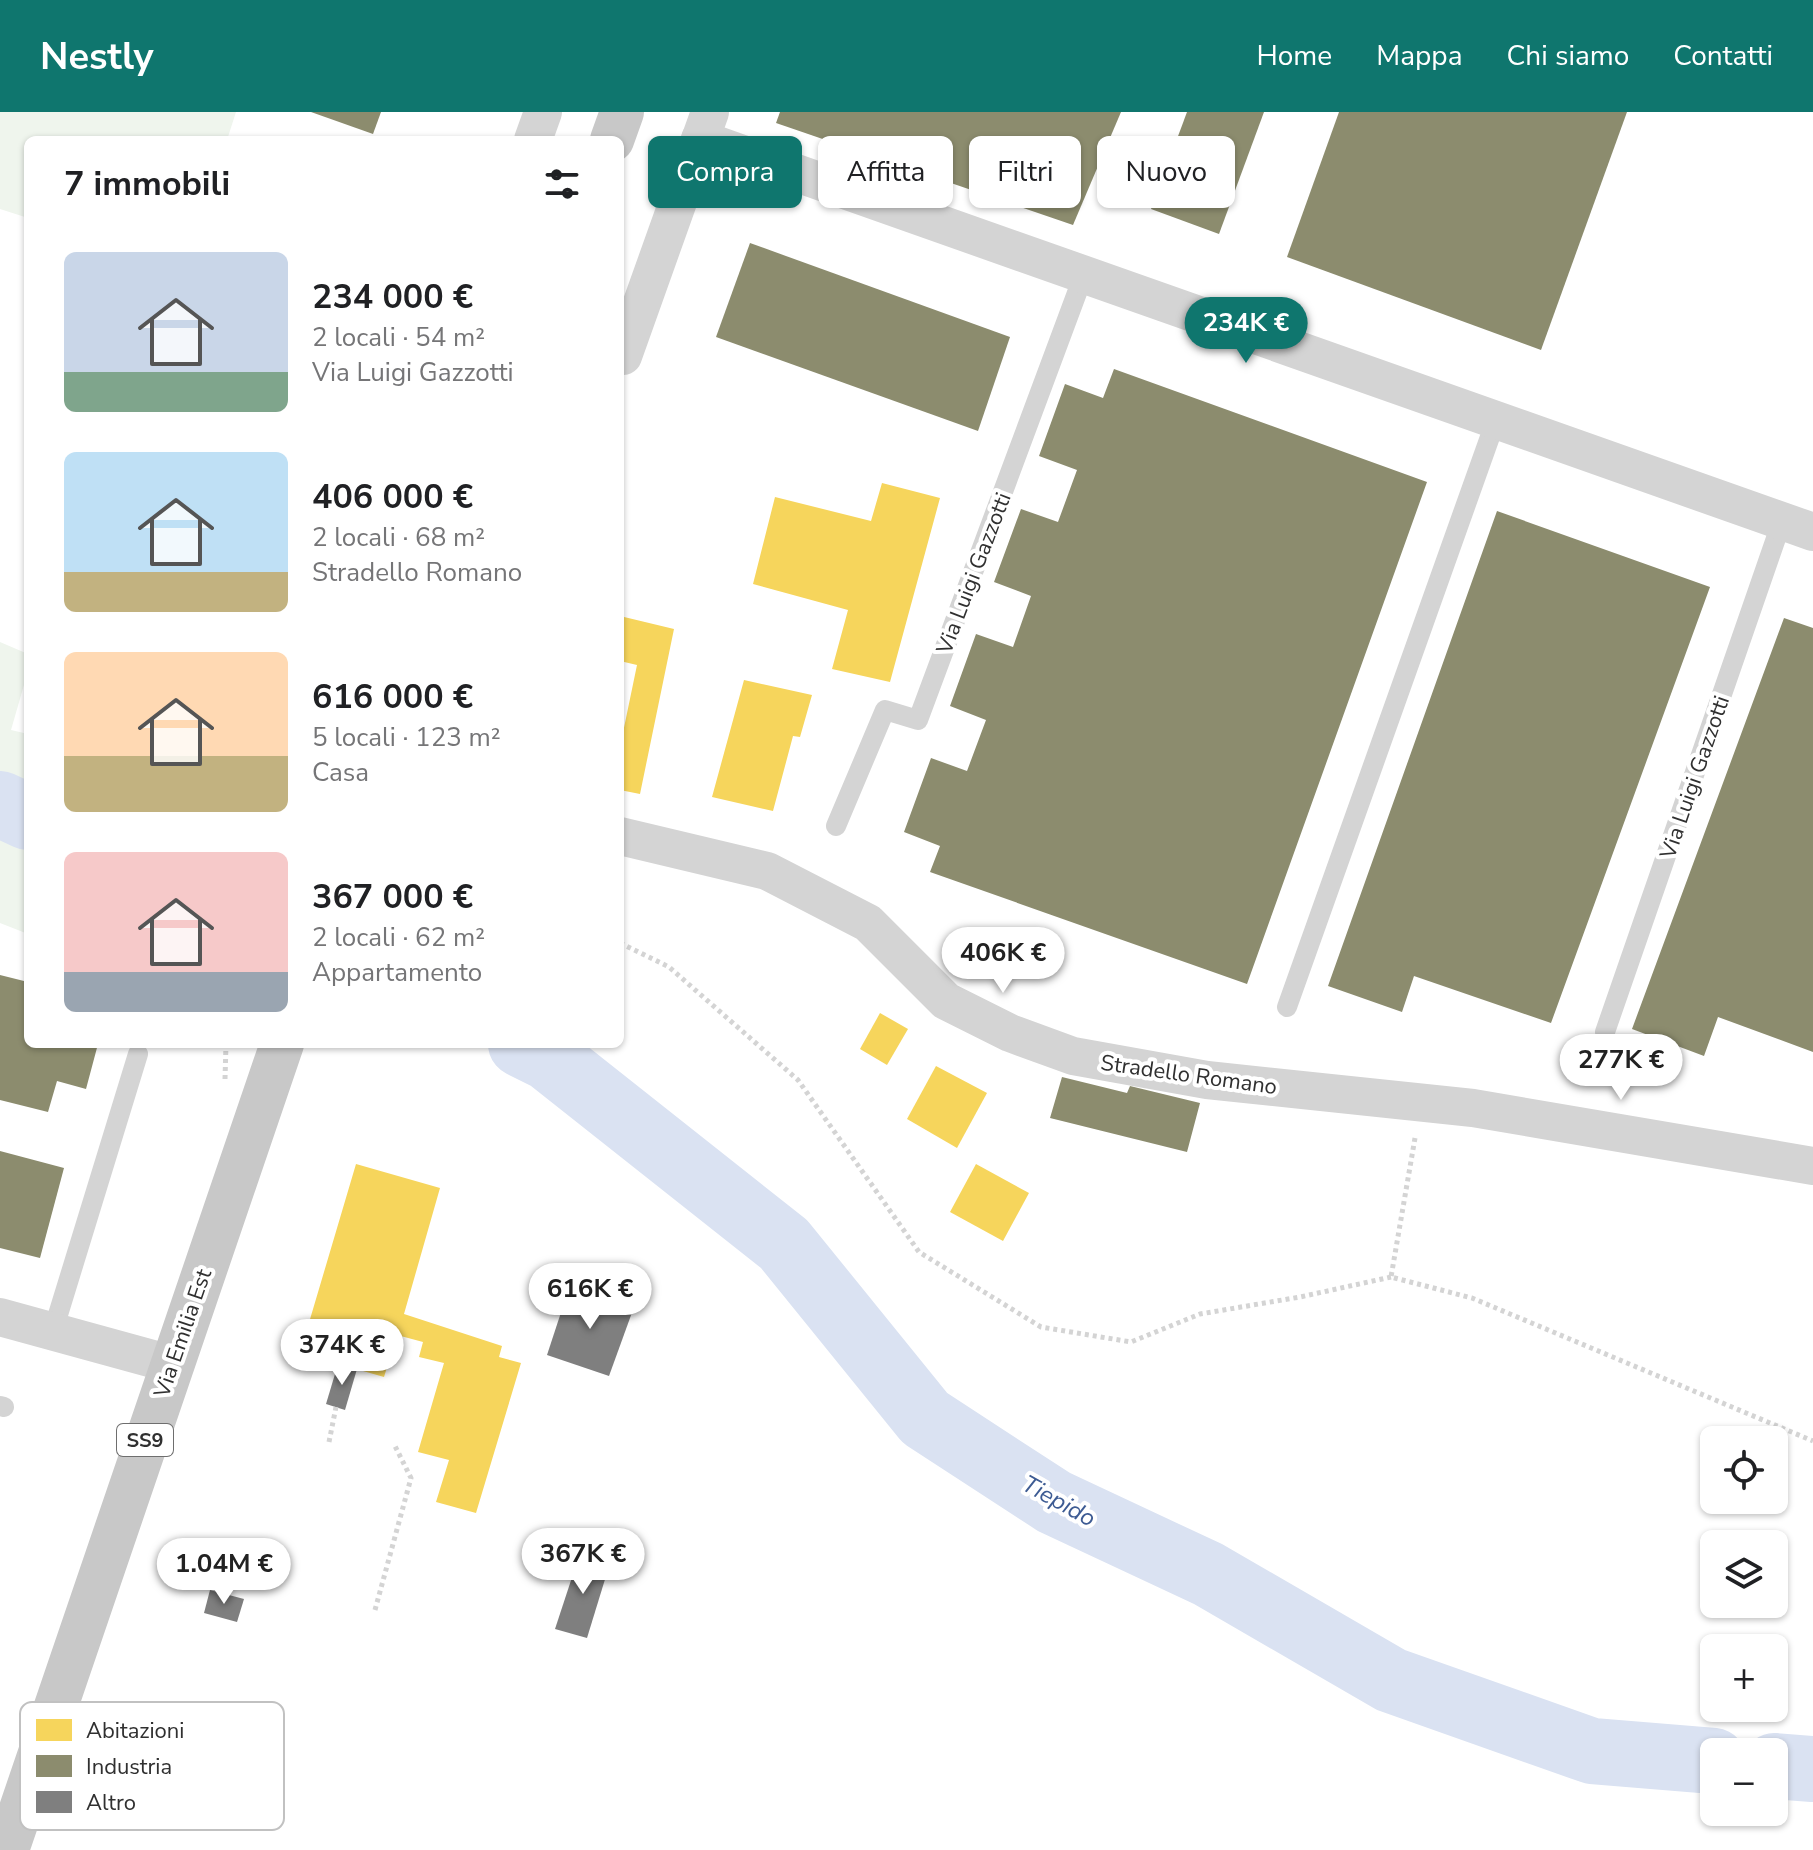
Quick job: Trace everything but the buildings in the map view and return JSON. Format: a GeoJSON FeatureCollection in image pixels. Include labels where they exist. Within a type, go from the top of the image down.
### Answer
{"type":"FeatureCollection","features":[{"type":"Feature","properties":{"kind":"main road"},"geometry":{"type":"LineString","coordinates":[[613,136],[622,112]]}},
{"type":"Feature","properties":{"kind":"main road","name":"Via Emilia Est"},"geometry":{"type":"LineString","coordinates":[[57,1702],[278,1055]]}},
{"type":"Feature","properties":{"kind":"main road","name":"Via Emilia Est"},"geometry":{"type":"LineString","coordinates":[[7,1850],[20,1811]]}},
{"type":"Feature","properties":{"kind":"street"},"geometry":{"type":"LineString","coordinates":[[534,136],[543,112]]}},
{"type":"Feature","properties":{"kind":"street"},"geometry":{"type":"LineString","coordinates":[[624,353],[705,125]]}},
{"type":"Feature","properties":{"kind":"street","name":"Via Luigi Gazzotti"},"geometry":{"type":"LineString","coordinates":[[705,125],[1084,274],[1798,527]]}},
{"type":"Feature","properties":{"kind":"street","name":"Stradello Romano"},"geometry":{"type":"LineString","coordinates":[[624,837],[767,871],[868,923],[946,1001],[1010,1033],[1073,1056],[1207,1080],[1473,1108],[1813,1166]]}},
{"type":"Feature","properties":{"kind":"street"},"geometry":{"type":"LineString","coordinates":[[0,1317],[171,1364]]}},
{"type":"Feature","properties":{"kind":"lane","name":"Via Luigi Gazzotti"},"geometry":{"type":"LineString","coordinates":[[836,826],[885,710],[918,720],[1084,274]]}},
{"type":"Feature","properties":{"kind":"lane"},"geometry":{"type":"LineString","coordinates":[[1287,1007],[1496,420]]}},
{"type":"Feature","properties":{"kind":"lane","name":"Via Luigi Gazzotti"},"geometry":{"type":"LineString","coordinates":[[1605,1032],[1798,527]]}},
{"type":"Feature","properties":{"kind":"lane"},"geometry":{"type":"LineString","coordinates":[[53,1331],[138,1054]]}},
{"type":"Feature","properties":{"kind":"path"},"geometry":{"type":"LineString","coordinates":[[624,945],[669,967],[798,1080],[919,1252],[1041,1327],[1131,1342],[1200,1314],[1391,1277],[1472,1298],[1813,1441]]}},
{"type":"Feature","properties":{"kind":"path"},"geometry":{"type":"LineString","coordinates":[[1391,1277],[1421,1103]]}},
{"type":"Feature","properties":{"kind":"path"},"geometry":{"type":"LineString","coordinates":[[329,1442],[336,1407]]}},
{"type":"Feature","properties":{"kind":"path"},"geometry":{"type":"LineString","coordinates":[[375,1610],[411,1478],[395,1446]]}},
{"type":"Feature","properties":{"kind":"shaded area"},"geometry":{"type":"Polygon","coordinates":[[[0,112],[236,112],[228,136],[24,136],[24,217],[0,209],[0,112]]]}},
{"type":"Feature","properties":{"kind":"shaded area"},"geometry":{"type":"Polygon","coordinates":[[[0,642],[24,652],[24,685],[11,730],[24,733],[24,932],[0,923],[0,642]]]}},
{"type":"Feature","properties":{"kind":"waterway","name":"Tiepido"},"geometry":{"type":"LineString","coordinates":[[0,804],[24,815]]}},
{"type":"Feature","properties":{"kind":"waterway","name":"Tiepido"},"geometry":{"type":"LineString","coordinates":[[529,1048],[549,1058],[784,1244],[925,1418],[1054,1502],[1208,1574],[1391,1680],[1592,1751],[1700,1760]]}},
{"type":"Feature","properties":{"kind":"waterway","name":"Tiepido"},"geometry":{"type":"LineString","coordinates":[[1788,1767],[1813,1769]]}}]}
